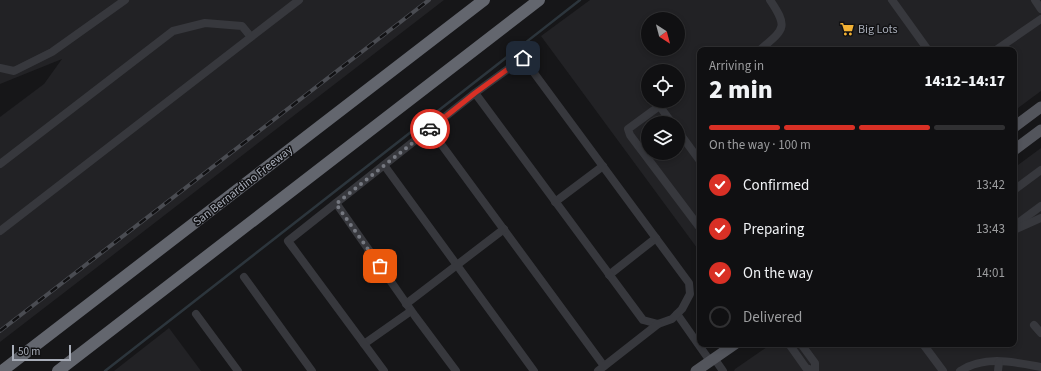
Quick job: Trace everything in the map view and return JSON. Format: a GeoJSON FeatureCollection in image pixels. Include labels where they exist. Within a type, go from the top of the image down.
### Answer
{"type":"FeatureCollection","features":[{"type":"Feature","properties":{"kind":"highway","name":"San Bernardino Freeway"},"geometry":{"type":"LineString","coordinates":[[2,371],[484,0]]}},
{"type":"Feature","properties":{"kind":"highway"},"geometry":{"type":"LineString","coordinates":[[58,371],[539,0]]}},
{"type":"Feature","properties":{"kind":"main road"},"geometry":{"type":"LineString","coordinates":[[1017,125],[1041,107]]}},
{"type":"Feature","properties":{"kind":"main road"},"geometry":{"type":"LineString","coordinates":[[1017,148],[1041,130]]}},
{"type":"Feature","properties":{"kind":"main road"},"geometry":{"type":"LineString","coordinates":[[696,371],[731,347]]}},
{"type":"Feature","properties":{"kind":"street"},"geometry":{"type":"LineString","coordinates":[[0,68],[14,71],[52,52],[125,0]]}},
{"type":"Feature","properties":{"kind":"street"},"geometry":{"type":"LineString","coordinates":[[0,231],[299,0]]}},
{"type":"Feature","properties":{"kind":"street"},"geometry":{"type":"LineString","coordinates":[[764,47],[777,36],[782,27],[781,19],[770,0]]}},
{"type":"Feature","properties":{"kind":"street"},"geometry":{"type":"LineString","coordinates":[[892,0],[926,47]]}},
{"type":"Feature","properties":{"kind":"street"},"geometry":{"type":"LineString","coordinates":[[1035,0],[1041,9]]}},
{"type":"Feature","properties":{"kind":"street"},"geometry":{"type":"LineString","coordinates":[[1000,47],[1041,18]]}},
{"type":"Feature","properties":{"kind":"street"},"geometry":{"type":"LineString","coordinates":[[0,164],[173,31],[205,23],[242,26],[251,37]]}},
{"type":"Feature","properties":{"kind":"street"},"geometry":{"type":"LineString","coordinates":[[384,371],[288,241],[475,93],[523,58],[689,283],[690,294],[682,309],[672,319],[658,324],[601,369],[504,229],[430,129]]}},
{"type":"Feature","properties":{"kind":"street"},"geometry":{"type":"LineString","coordinates":[[475,93],[642,320],[658,324]]}},
{"type":"Feature","properties":{"kind":"street"},"geometry":{"type":"LineString","coordinates":[[646,116],[658,107],[661,108],[667,116]]}},
{"type":"Feature","properties":{"kind":"street"},"geometry":{"type":"LineString","coordinates":[[641,120],[628,130],[641,149]]}},
{"type":"Feature","properties":{"kind":"street"},"geometry":{"type":"LineString","coordinates":[[685,141],[697,157]]}},
{"type":"Feature","properties":{"kind":"street"},"geometry":{"type":"LineString","coordinates":[[650,160],[697,220]]}},
{"type":"Feature","properties":{"kind":"street"},"geometry":{"type":"LineString","coordinates":[[384,165],[534,371]]}},
{"type":"Feature","properties":{"kind":"street"},"geometry":{"type":"LineString","coordinates":[[555,202],[603,166]]}},
{"type":"Feature","properties":{"kind":"street"},"geometry":{"type":"LineString","coordinates":[[1017,188],[1041,170]]}},
{"type":"Feature","properties":{"kind":"street"},"geometry":{"type":"LineString","coordinates":[[336,204],[456,371]]}},
{"type":"Feature","properties":{"kind":"street"},"geometry":{"type":"LineString","coordinates":[[1017,225],[1041,206]]}},
{"type":"Feature","properties":{"kind":"street"},"geometry":{"type":"LineString","coordinates":[[1017,229],[1041,218]]}},
{"type":"Feature","properties":{"kind":"street"},"geometry":{"type":"LineString","coordinates":[[364,344],[457,265],[504,229]]}},
{"type":"Feature","properties":{"kind":"street"},"geometry":{"type":"LineString","coordinates":[[609,275],[656,238]]}},
{"type":"Feature","properties":{"kind":"street"},"geometry":{"type":"LineString","coordinates":[[244,277],[312,371]]}},
{"type":"Feature","properties":{"kind":"street"},"geometry":{"type":"LineString","coordinates":[[196,314],[238,371]]}},
{"type":"Feature","properties":{"kind":"street"},"geometry":{"type":"LineString","coordinates":[[677,314],[697,340]]}},
{"type":"Feature","properties":{"kind":"street"},"geometry":{"type":"LineString","coordinates":[[1034,325],[1041,334]]}},
{"type":"Feature","properties":{"kind":"street"},"geometry":{"type":"LineString","coordinates":[[702,347],[723,371]]}},
{"type":"Feature","properties":{"kind":"street"},"geometry":{"type":"LineString","coordinates":[[791,347],[806,368],[815,371],[815,363],[803,347]]}},
{"type":"Feature","properties":{"kind":"street"},"geometry":{"type":"LineString","coordinates":[[925,347],[943,371]]}},
{"type":"Feature","properties":{"kind":"street"},"geometry":{"type":"LineString","coordinates":[[960,371],[978,362],[988,361],[1041,367]]}},
{"type":"Feature","properties":{"kind":"street"},"geometry":{"type":"LineString","coordinates":[[998,371],[999,362]]}},
{"type":"Feature","properties":{"kind":"shaded area"},"geometry":{"type":"Polygon","coordinates":[[[0,0],[444,0],[0,342],[0,117],[44,84],[62,59],[0,84],[0,0]]]}},
{"type":"Feature","properties":{"kind":"shaded area"},"geometry":{"type":"Polygon","coordinates":[[[590,0],[1041,0],[1041,91],[1017,109],[1017,47],[697,47],[697,248],[541,36],[590,0]]]}},
{"type":"Feature","properties":{"kind":"shaded area"},"geometry":{"type":"Polygon","coordinates":[[[1041,148],[1041,371],[734,371],[767,347],[1017,347],[1017,166],[1041,148]]]}},
{"type":"Feature","properties":{"kind":"shaded area"},"geometry":{"type":"Polygon","coordinates":[[[169,328],[201,371],[114,371],[169,328]]]}},
{"type":"Feature","properties":{"kind":"waterway"},"geometry":{"type":"LineString","coordinates":[[105,371],[580,0]]}},
{"type":"Feature","properties":{"kind":"railway"},"geometry":{"type":"LineString","coordinates":[[0,331],[429,0]]}},
{"type":"Feature","properties":{"kind":"way so far"},"geometry":{"type":"LineString","coordinates":[[380,266],[336,204],[430,129]]}},
{"type":"Feature","properties":{"kind":"place","name":"Big Lots"},"geometry":{"type":"Point","coordinates":[847,29]}},
{"type":"Feature","properties":{"kind":"route"},"geometry":{"type":"LineString","coordinates":[[430,129],[475,93],[523,58]]}}]}
